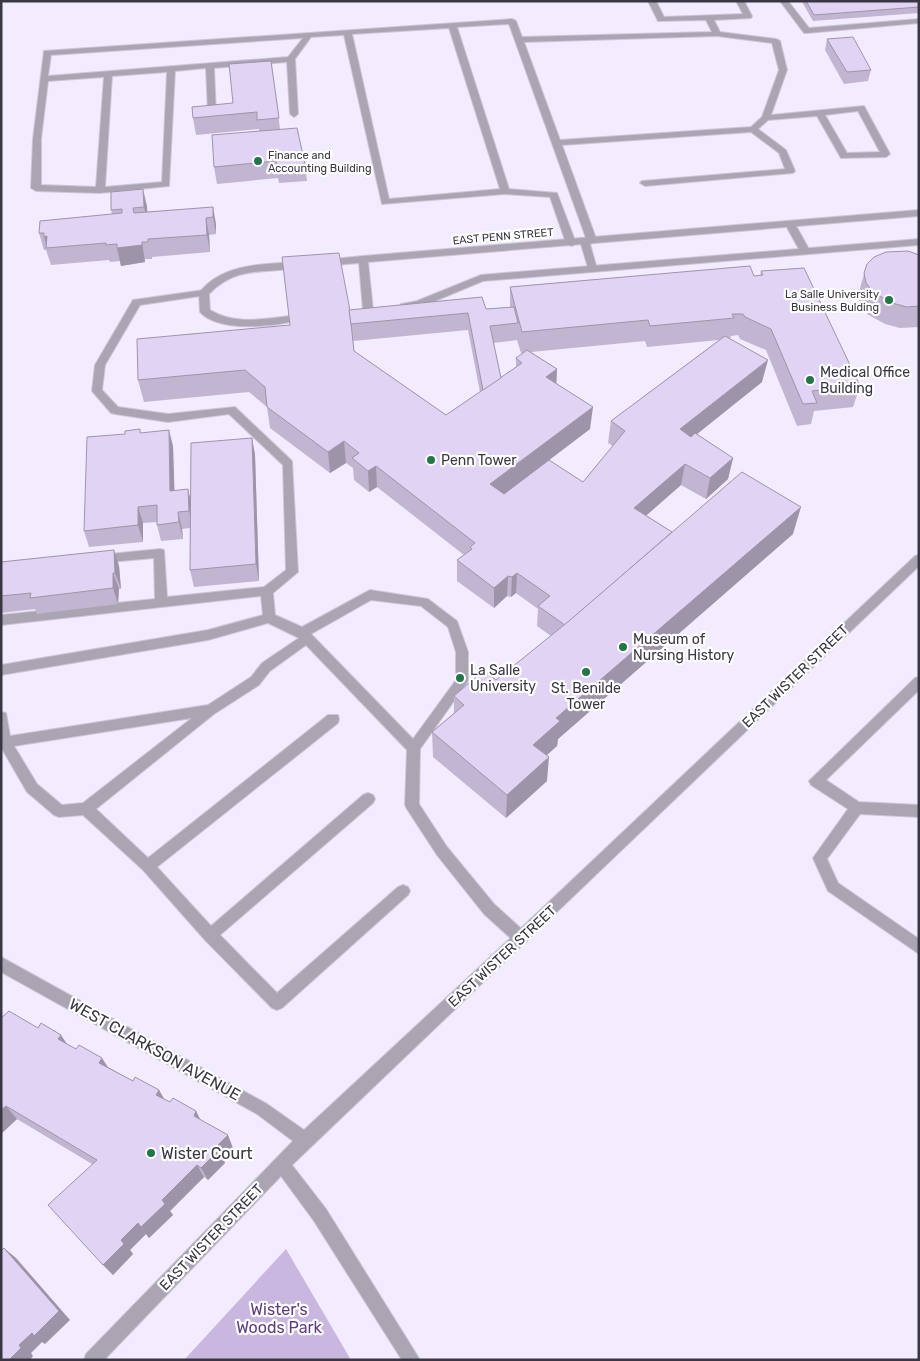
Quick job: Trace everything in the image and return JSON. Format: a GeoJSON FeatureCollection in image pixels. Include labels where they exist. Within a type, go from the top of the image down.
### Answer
{"type":"FeatureCollection","features":[{"type":"Feature","properties":{"kind":"street"},"geometry":{"type":"LineString","coordinates":[[652,1],[661,19],[748,16],[740,1]]}},
{"type":"Feature","properties":{"kind":"street"},"geometry":{"type":"LineString","coordinates":[[784,1],[807,31],[919,21]]}},
{"type":"Feature","properties":{"kind":"street"},"geometry":{"type":"LineString","coordinates":[[710,18],[717,34]]}},
{"type":"Feature","properties":{"kind":"street"},"geometry":{"type":"LineString","coordinates":[[171,69],[166,184],[100,190],[36,188],[37,139],[46,53],[512,21],[589,241],[592,268]]}},
{"type":"Feature","properties":{"kind":"street"},"geometry":{"type":"LineString","coordinates":[[452,25],[505,192]]}},
{"type":"Feature","properties":{"kind":"street"},"geometry":{"type":"LineString","coordinates":[[348,33],[385,202],[505,192],[554,195],[571,243]]}},
{"type":"Feature","properties":{"kind":"street"},"geometry":{"type":"LineString","coordinates":[[519,40],[717,34],[776,40],[783,70],[766,118],[753,129],[556,143]]}},
{"type":"Feature","properties":{"kind":"street"},"geometry":{"type":"LineString","coordinates":[[294,114],[291,59],[309,35]]}},
{"type":"Feature","properties":{"kind":"street"},"geometry":{"type":"LineString","coordinates":[[44,79],[291,59]]}},
{"type":"Feature","properties":{"kind":"street"},"geometry":{"type":"LineString","coordinates":[[210,66],[212,114]]}},
{"type":"Feature","properties":{"kind":"street"},"geometry":{"type":"LineString","coordinates":[[100,190],[108,74]]}},
{"type":"Feature","properties":{"kind":"street"},"geometry":{"type":"LineString","coordinates":[[766,118],[861,108],[886,154],[844,156],[820,113]]}},
{"type":"Feature","properties":{"kind":"street"},"geometry":{"type":"LineString","coordinates":[[646,183],[790,171],[782,152],[753,129]]}},
{"type":"Feature","properties":{"kind":"street","name":"EAST PENN STREET"},"geometry":{"type":"LineString","coordinates":[[204,293],[211,283],[242,269],[919,213]]}},
{"type":"Feature","properties":{"kind":"street"},"geometry":{"type":"LineString","coordinates":[[790,224],[805,251]]}},
{"type":"Feature","properties":{"kind":"street"},"geometry":{"type":"LineString","coordinates":[[394,307],[419,304],[481,278],[919,242]]}},
{"type":"Feature","properties":{"kind":"street"},"geometry":{"type":"LineString","coordinates":[[355,311],[373,309],[363,260]]}},
{"type":"Feature","properties":{"kind":"street"},"geometry":{"type":"LineString","coordinates":[[1,620],[267,591],[292,572],[288,464],[231,410],[168,418],[115,410],[98,391],[100,365],[137,302],[204,293],[205,312],[217,321],[252,324],[290,319]]}},
{"type":"Feature","properties":{"kind":"street"},"geometry":{"type":"LineString","coordinates":[[90,560],[160,553],[161,602]]}},
{"type":"Feature","properties":{"kind":"street","name":"EAST WISTER STREET"},"geometry":{"type":"LineString","coordinates":[[92,1360],[305,1140],[521,938],[919,559]]}},
{"type":"Feature","properties":{"kind":"street"},"geometry":{"type":"LineString","coordinates":[[267,591],[269,618]]}},
{"type":"Feature","properties":{"kind":"street"},"geometry":{"type":"LineString","coordinates":[[1,717],[5,742],[32,788],[59,811],[86,808],[211,710],[254,681],[266,667],[305,635],[370,594],[424,602],[453,624],[462,652],[462,681],[414,748],[412,805],[442,851],[488,910],[521,938]]}},
{"type":"Feature","properties":{"kind":"street"},"geometry":{"type":"LineString","coordinates":[[1,670],[208,635],[269,618],[305,635],[414,748]]}},
{"type":"Feature","properties":{"kind":"street"},"geometry":{"type":"LineString","coordinates":[[919,682],[816,781],[857,808],[919,811]]}},
{"type":"Feature","properties":{"kind":"street"},"geometry":{"type":"LineString","coordinates":[[5,742],[211,710]]}},
{"type":"Feature","properties":{"kind":"street"},"geometry":{"type":"LineString","coordinates":[[148,866],[333,719]]}},
{"type":"Feature","properties":{"kind":"street"},"geometry":{"type":"LineString","coordinates":[[210,935],[368,799]]}},
{"type":"Feature","properties":{"kind":"street"},"geometry":{"type":"LineString","coordinates":[[86,808],[148,866],[210,935],[277,1003],[403,891]]}},
{"type":"Feature","properties":{"kind":"street"},"geometry":{"type":"LineString","coordinates":[[857,808],[820,858],[833,887],[919,947]]}},
{"type":"Feature","properties":{"kind":"street","name":"WEST CLARKSON AVENUE"},"geometry":{"type":"LineString","coordinates":[[1,964],[262,1109],[305,1140]]}},
{"type":"Feature","properties":{"kind":"street"},"geometry":{"type":"LineString","coordinates":[[282,1164],[320,1215],[412,1360]]}},
{"type":"Feature","properties":{"kind":"green space","name":"Wister's Woods Park"},"geometry":{"type":"Polygon","coordinates":[[[286,1249],[351,1360],[184,1360],[286,1249]]]}},
{"type":"Feature","properties":{"kind":"building"},"geometry":{"type":"Polygon","coordinates":[[[806,1],[919,1],[919,7],[814,15],[806,1]]]}},
{"type":"Feature","properties":{"kind":"building"},"geometry":{"type":"Polygon","coordinates":[[[853,37],[871,70],[847,72],[827,39],[853,37]]]}},
{"type":"Feature","properties":{"kind":"building"},"geometry":{"type":"Polygon","coordinates":[[[271,61],[279,118],[257,120],[257,112],[193,118],[192,107],[233,103],[229,64],[271,61]]]}},
{"type":"Feature","properties":{"kind":"building"},"geometry":{"type":"Polygon","coordinates":[[[297,128],[305,164],[277,166],[276,161],[214,167],[212,135],[297,128]]]}},
{"type":"Feature","properties":{"kind":"building"},"geometry":{"type":"Polygon","coordinates":[[[143,189],[144,207],[133,208],[134,213],[213,207],[213,217],[206,218],[207,235],[148,239],[148,242],[142,242],[142,245],[117,248],[117,244],[106,245],[106,243],[46,248],[47,236],[44,237],[44,233],[39,233],[40,221],[122,213],[122,209],[111,210],[111,192],[143,189]]]}},
{"type":"Feature","properties":{"kind":"building"},"geometry":{"type":"Polygon","coordinates":[[[908,251],[919,255],[919,306],[907,307],[892,303],[873,292],[866,283],[864,273],[867,264],[874,257],[886,252],[908,251]]]}},
{"type":"Feature","properties":{"kind":"building","name":"Penn Tower"},"geometry":{"type":"Polygon","coordinates":[[[339,253],[349,305],[354,351],[446,415],[522,363],[516,358],[527,350],[557,369],[546,377],[593,407],[490,484],[504,494],[549,460],[583,482],[625,431],[611,421],[725,336],[768,360],[680,429],[691,437],[695,433],[733,458],[710,478],[685,464],[634,508],[672,532],[565,625],[538,606],[550,596],[517,573],[512,577],[508,576],[494,588],[457,560],[472,549],[470,547],[475,543],[376,466],[368,471],[352,458],[359,453],[344,441],[328,452],[267,407],[265,387],[245,370],[138,380],[137,339],[290,325],[282,257],[339,253]]]}},
{"type":"Feature","properties":{"kind":"building"},"geometry":{"type":"Polygon","coordinates":[[[750,266],[754,276],[763,275],[761,271],[804,268],[860,386],[812,391],[817,403],[803,404],[771,329],[745,317],[743,314],[732,314],[734,318],[650,326],[648,320],[522,332],[510,287],[750,266]]]}},
{"type":"Feature","properties":{"kind":"building"},"geometry":{"type":"Polygon","coordinates":[[[482,297],[486,309],[514,307],[518,323],[490,326],[501,378],[483,390],[468,313],[351,324],[349,310],[482,297]]]}},
{"type":"Feature","properties":{"kind":"building"},"geometry":{"type":"Polygon","coordinates":[[[140,429],[140,433],[169,430],[170,491],[188,489],[189,511],[178,512],[179,522],[157,525],[157,505],[138,507],[138,525],[84,531],[87,437],[125,434],[125,431],[140,429]]]}},
{"type":"Feature","properties":{"kind":"building"},"geometry":{"type":"Polygon","coordinates":[[[252,438],[256,564],[190,570],[191,443],[252,438]]]}},
{"type":"Feature","properties":{"kind":"building","name":"St. Benilde Tower"},"geometry":{"type":"Polygon","coordinates":[[[742,472],[801,507],[556,718],[560,721],[533,745],[549,757],[507,795],[432,732],[464,705],[454,696],[484,670],[496,680],[569,621],[742,472]]]}},
{"type":"Feature","properties":{"kind":"building"},"geometry":{"type":"Polygon","coordinates":[[[114,550],[115,573],[113,573],[113,588],[30,598],[31,593],[1,596],[1,562],[114,550]]]}},
{"type":"Feature","properties":{"kind":"building","name":"Wister Court"},"geometry":{"type":"Polygon","coordinates":[[[9,1011],[38,1028],[41,1023],[61,1035],[58,1039],[76,1049],[79,1045],[102,1058],[99,1063],[133,1081],[135,1077],[159,1090],[156,1095],[170,1102],[173,1098],[196,1111],[194,1116],[228,1135],[216,1147],[219,1150],[201,1168],[197,1165],[162,1200],[165,1204],[141,1227],[138,1223],[121,1240],[124,1244],[103,1265],[48,1205],[97,1160],[6,1106],[1,1110],[1,1018],[9,1011]]]}},
{"type":"Feature","properties":{"kind":"building"},"geometry":{"type":"Polygon","coordinates":[[[4,1248],[59,1311],[34,1336],[32,1333],[19,1345],[21,1348],[9,1360],[1,1360],[1,1251],[4,1248]]]}},
{"type":"Feature","properties":{"kind":"place","name":"Finance and Accounting Building"},"geometry":{"type":"Point","coordinates":[258,161]}},
{"type":"Feature","properties":{"kind":"place","name":"La Salle University Business Bulding"},"geometry":{"type":"Point","coordinates":[889,300]}},
{"type":"Feature","properties":{"kind":"place","name":"Medical Office Building"},"geometry":{"type":"Point","coordinates":[810,380]}},
{"type":"Feature","properties":{"kind":"place","name":"Penn Tower"},"geometry":{"type":"Point","coordinates":[431,460]}},
{"type":"Feature","properties":{"kind":"place","name":"Museum of Nursing History"},"geometry":{"type":"Point","coordinates":[623,647]}},
{"type":"Feature","properties":{"kind":"place","name":"St. Benilde Tower"},"geometry":{"type":"Point","coordinates":[586,672]}},
{"type":"Feature","properties":{"kind":"place","name":"La Salle University"},"geometry":{"type":"Point","coordinates":[460,678]}},
{"type":"Feature","properties":{"kind":"place","name":"Wister Court"},"geometry":{"type":"Point","coordinates":[151,1153]}}]}
